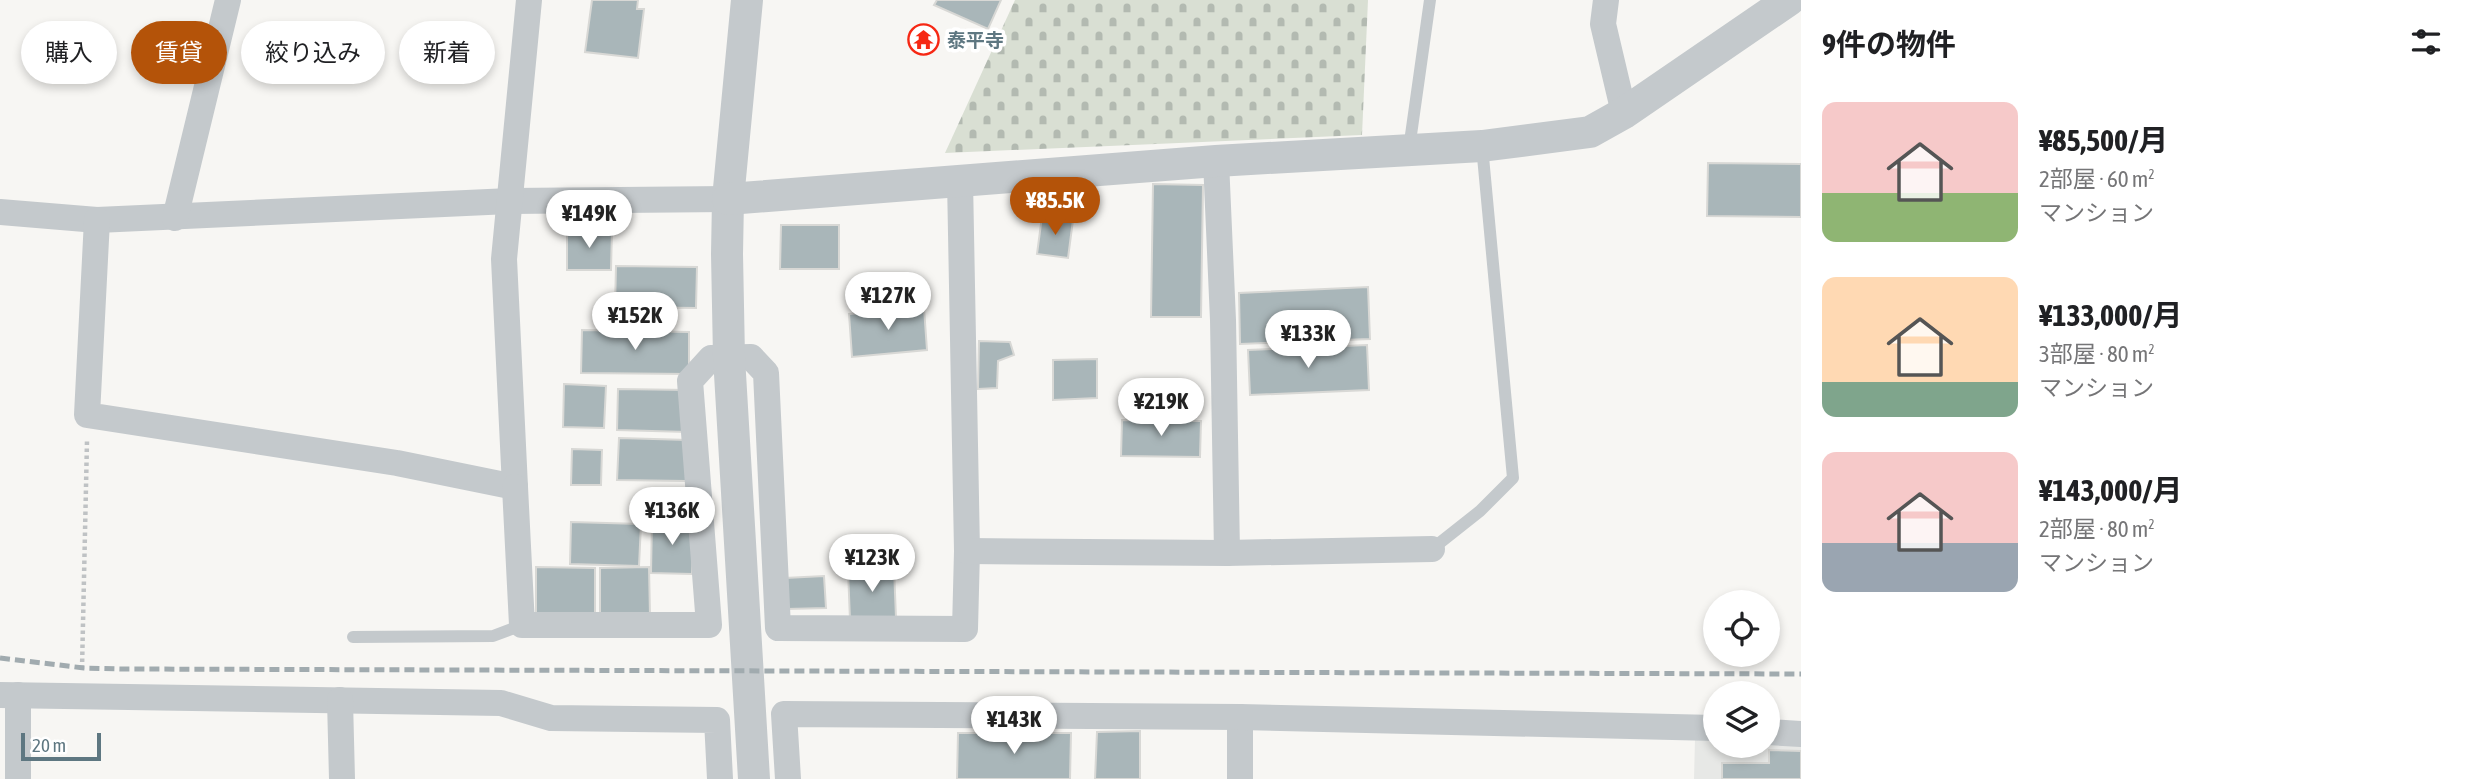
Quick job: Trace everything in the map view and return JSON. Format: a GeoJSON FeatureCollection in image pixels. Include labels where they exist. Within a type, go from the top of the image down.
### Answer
{"type":"FeatureCollection","features":[{"type":"Feature","properties":{"kind":"street"},"geometry":{"type":"LineString","coordinates":[[175,218],[228,0]]}},
{"type":"Feature","properties":{"kind":"street"},"geometry":{"type":"LineString","coordinates":[[529,0],[504,259],[523,625],[709,625],[690,381],[711,358],[751,356],[766,373],[778,628],[965,629],[967,551],[960,180]]}},
{"type":"Feature","properties":{"kind":"street"},"geometry":{"type":"LineString","coordinates":[[747,0],[727,199],[729,357],[754,779]]}},
{"type":"Feature","properties":{"kind":"street"},"geometry":{"type":"LineString","coordinates":[[1606,0],[1603,23],[1624,113]]}},
{"type":"Feature","properties":{"kind":"street"},"geometry":{"type":"LineString","coordinates":[[0,212],[97,220],[510,201],[727,199],[1216,161],[1482,146],[1590,132],[1624,113],[1789,0]]}},
{"type":"Feature","properties":{"kind":"street"},"geometry":{"type":"LineString","coordinates":[[1216,161],[1223,320],[1227,553]]}},
{"type":"Feature","properties":{"kind":"street"},"geometry":{"type":"LineString","coordinates":[[97,220],[87,415],[397,463],[515,487]]}},
{"type":"Feature","properties":{"kind":"street"},"geometry":{"type":"LineString","coordinates":[[967,551],[1227,553],[1432,549]]}},
{"type":"Feature","properties":{"kind":"street"},"geometry":{"type":"LineString","coordinates":[[18,779],[9,695],[501,703],[551,718],[717,720],[720,779]]}},
{"type":"Feature","properties":{"kind":"street"},"geometry":{"type":"LineString","coordinates":[[341,700],[342,779]]}},
{"type":"Feature","properties":{"kind":"street"},"geometry":{"type":"LineString","coordinates":[[788,779],[784,714],[1240,717],[1703,728]]}},
{"type":"Feature","properties":{"kind":"street"},"geometry":{"type":"LineString","coordinates":[[1240,717],[1240,779]]}},
{"type":"Feature","properties":{"kind":"street"},"geometry":{"type":"LineString","coordinates":[[1780,733],[1801,734]]}},
{"type":"Feature","properties":{"kind":"lane"},"geometry":{"type":"LineString","coordinates":[[1409,149],[1430,0]]}},
{"type":"Feature","properties":{"kind":"lane"},"geometry":{"type":"LineString","coordinates":[[1432,549],[1480,511],[1513,478],[1482,146]]}},
{"type":"Feature","properties":{"kind":"lane"},"geometry":{"type":"LineString","coordinates":[[353,638],[493,636],[523,625]]}},
{"type":"Feature","properties":{"kind":"path"},"geometry":{"type":"LineString","coordinates":[[74,675],[84,668],[87,415]]}},
{"type":"Feature","properties":{"kind":"shaded area"},"geometry":{"type":"Polygon","coordinates":[[[1695,739],[1703,739],[1703,758],[1780,758],[1780,739],[1801,740],[1801,779],[1694,779],[1695,739]]]}},
{"type":"Feature","properties":{"kind":"green space"},"geometry":{"type":"Polygon","coordinates":[[[1015,0],[1368,0],[1362,135],[945,153],[1015,0]]]}},
{"type":"Feature","properties":{"kind":"building"},"geometry":{"type":"Polygon","coordinates":[[[592,0],[638,0],[637,9],[644,9],[638,58],[585,52],[592,0]]]}},
{"type":"Feature","properties":{"kind":"building"},"geometry":{"type":"Polygon","coordinates":[[[937,0],[1001,0],[988,29],[934,5],[937,0]]]}},
{"type":"Feature","properties":{"kind":"building"},"geometry":{"type":"Polygon","coordinates":[[[1708,163],[1801,164],[1801,217],[1707,216],[1708,163]]]}},
{"type":"Feature","properties":{"kind":"building"},"geometry":{"type":"Polygon","coordinates":[[[1153,184],[1203,185],[1201,317],[1151,317],[1153,184]]]}},
{"type":"Feature","properties":{"kind":"building"},"geometry":{"type":"Polygon","coordinates":[[[1042,216],[1073,220],[1068,258],[1037,254],[1042,216]]]}},
{"type":"Feature","properties":{"kind":"building"},"geometry":{"type":"Polygon","coordinates":[[[781,225],[839,225],[839,269],[780,269],[781,225]]]}},
{"type":"Feature","properties":{"kind":"building"},"geometry":{"type":"Polygon","coordinates":[[[567,230],[612,231],[611,270],[567,270],[567,230]]]}},
{"type":"Feature","properties":{"kind":"building"},"geometry":{"type":"Polygon","coordinates":[[[616,266],[697,267],[696,308],[615,307],[616,266]]]}},
{"type":"Feature","properties":{"kind":"building"},"geometry":{"type":"Polygon","coordinates":[[[1368,287],[1370,339],[1240,344],[1239,293],[1368,287]]]}},
{"type":"Feature","properties":{"kind":"building"},"geometry":{"type":"Polygon","coordinates":[[[924,308],[927,350],[852,357],[849,314],[924,308]]]}},
{"type":"Feature","properties":{"kind":"building"},"geometry":{"type":"Polygon","coordinates":[[[582,330],[689,332],[689,374],[581,373],[582,330]]]}},
{"type":"Feature","properties":{"kind":"building"},"geometry":{"type":"Polygon","coordinates":[[[979,341],[1010,342],[1014,355],[998,361],[997,388],[978,389],[979,341]]]}},
{"type":"Feature","properties":{"kind":"building"},"geometry":{"type":"Polygon","coordinates":[[[1367,345],[1369,390],[1250,395],[1248,350],[1367,345]]]}},
{"type":"Feature","properties":{"kind":"building"},"geometry":{"type":"Polygon","coordinates":[[[1097,359],[1097,398],[1053,400],[1053,360],[1097,359]]]}},
{"type":"Feature","properties":{"kind":"building"},"geometry":{"type":"Polygon","coordinates":[[[564,384],[606,386],[604,428],[563,427],[564,384]]]}},
{"type":"Feature","properties":{"kind":"building"},"geometry":{"type":"Polygon","coordinates":[[[618,389],[688,390],[687,432],[617,430],[618,389]]]}},
{"type":"Feature","properties":{"kind":"building"},"geometry":{"type":"Polygon","coordinates":[[[1122,420],[1201,421],[1200,457],[1121,456],[1122,420]]]}},
{"type":"Feature","properties":{"kind":"building"},"geometry":{"type":"Polygon","coordinates":[[[619,438],[688,440],[687,481],[617,480],[619,438]]]}},
{"type":"Feature","properties":{"kind":"building"},"geometry":{"type":"Polygon","coordinates":[[[572,449],[602,450],[601,485],[571,485],[572,449]]]}},
{"type":"Feature","properties":{"kind":"building"},"geometry":{"type":"Polygon","coordinates":[[[652,520],[694,521],[692,574],[651,573],[652,520]]]}},
{"type":"Feature","properties":{"kind":"building"},"geometry":{"type":"Polygon","coordinates":[[[571,522],[641,524],[639,566],[570,564],[571,522]]]}},
{"type":"Feature","properties":{"kind":"building"},"geometry":{"type":"Polygon","coordinates":[[[536,567],[595,568],[595,617],[536,616],[536,567]]]}},
{"type":"Feature","properties":{"kind":"building"},"geometry":{"type":"Polygon","coordinates":[[[649,567],[650,616],[600,617],[600,568],[649,567]]]}},
{"type":"Feature","properties":{"kind":"building"},"geometry":{"type":"Polygon","coordinates":[[[894,568],[896,618],[850,620],[848,570],[894,568]]]}},
{"type":"Feature","properties":{"kind":"building"},"geometry":{"type":"Polygon","coordinates":[[[824,576],[826,608],[787,609],[785,578],[824,576]]]}},
{"type":"Feature","properties":{"kind":"building"},"geometry":{"type":"Polygon","coordinates":[[[1140,731],[1140,779],[1095,779],[1097,732],[1140,731]]]}},
{"type":"Feature","properties":{"kind":"building"},"geometry":{"type":"Polygon","coordinates":[[[958,733],[1071,733],[1070,779],[957,779],[958,733]]]}},
{"type":"Feature","properties":{"kind":"building"},"geometry":{"type":"Polygon","coordinates":[[[1780,750],[1801,751],[1801,779],[1722,779],[1722,763],[1769,763],[1769,758],[1780,758],[1780,750]]]}},
{"type":"Feature","properties":{"kind":"railway"},"geometry":{"type":"LineString","coordinates":[[0,658],[84,668],[124,669],[1801,674]]}},
{"type":"Feature","properties":{"kind":"place","name":"泰平寺"},"geometry":{"type":"Point","coordinates":[924,40]}}]}
